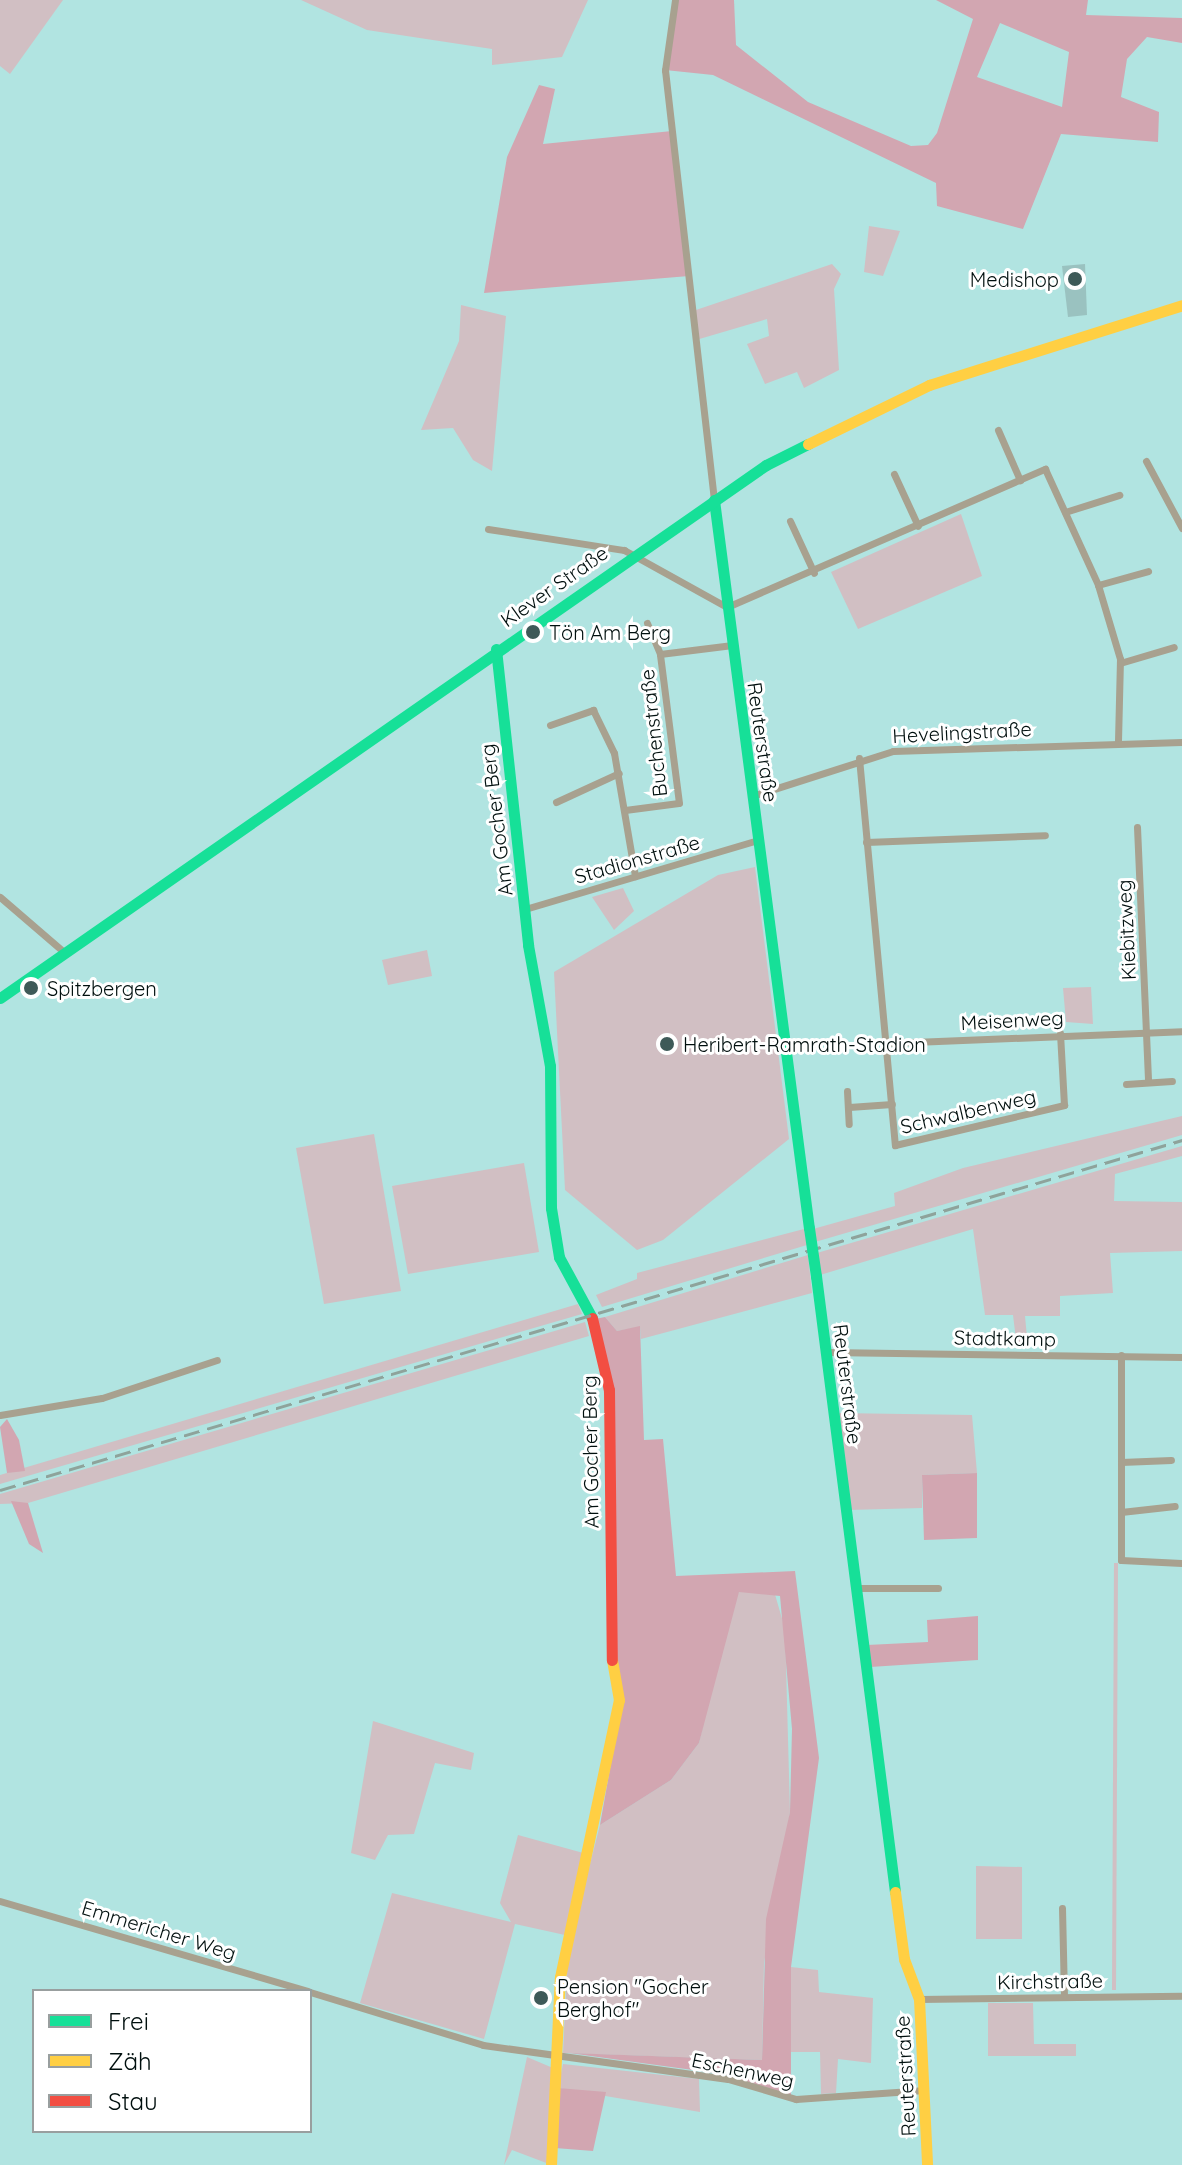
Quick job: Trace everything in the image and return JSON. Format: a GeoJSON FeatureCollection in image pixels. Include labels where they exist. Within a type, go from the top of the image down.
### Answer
{"type":"FeatureCollection","features":[{"type":"Feature","properties":{"kind":"street","name":"Reuterstraße"},"geometry":{"type":"LineString","coordinates":[[675,0],[665,70],[727,607],[827,1352],[904,1959],[919,1999],[927,2165]]}},
{"type":"Feature","properties":{"kind":"street","name":"Klever Straße"},"geometry":{"type":"LineString","coordinates":[[0,998],[714,494],[852,419],[929,385],[1182,305]]}},
{"type":"Feature","properties":{"kind":"street"},"geometry":{"type":"LineString","coordinates":[[998,430],[1020,480]]}},
{"type":"Feature","properties":{"kind":"street"},"geometry":{"type":"LineString","coordinates":[[1146,461],[1182,528]]}},
{"type":"Feature","properties":{"kind":"street"},"geometry":{"type":"LineString","coordinates":[[488,529],[632,554],[727,607],[814,573],[1045,469],[1098,585],[1120,663],[1118,742]]}},
{"type":"Feature","properties":{"kind":"street"},"geometry":{"type":"LineString","coordinates":[[894,474],[918,526]]}},
{"type":"Feature","properties":{"kind":"street"},"geometry":{"type":"LineString","coordinates":[[1065,512],[1119,495]]}},
{"type":"Feature","properties":{"kind":"street"},"geometry":{"type":"LineString","coordinates":[[790,521],[814,573]]}},
{"type":"Feature","properties":{"kind":"street"},"geometry":{"type":"LineString","coordinates":[[1098,585],[1148,571]]}},
{"type":"Feature","properties":{"kind":"street","name":"Buchenstraße"},"geometry":{"type":"LineString","coordinates":[[625,810],[679,803],[660,654],[647,623]]}},
{"type":"Feature","properties":{"kind":"street","name":"Buchenstraße"},"geometry":{"type":"LineString","coordinates":[[660,654],[732,645]]}},
{"type":"Feature","properties":{"kind":"street"},"geometry":{"type":"LineString","coordinates":[[1120,663],[1174,647]]}},
{"type":"Feature","properties":{"kind":"street","name":"Am Gocher Berg"},"geometry":{"type":"LineString","coordinates":[[496,649],[525,909],[550,1066],[551,1208],[559,1257],[594,1321],[609,1390],[605,1591],[619,1700],[560,1977],[551,2165]]}},
{"type":"Feature","properties":{"kind":"street"},"geometry":{"type":"LineString","coordinates":[[550,725],[593,710],[619,773],[635,876]]}},
{"type":"Feature","properties":{"kind":"street","name":"Hevelingstraße"},"geometry":{"type":"LineString","coordinates":[[752,796],[859,758],[1118,742],[1182,742]]}},
{"type":"Feature","properties":{"kind":"street"},"geometry":{"type":"LineString","coordinates":[[859,758],[889,1043]]}},
{"type":"Feature","properties":{"kind":"street"},"geometry":{"type":"LineString","coordinates":[[556,802],[619,773]]}},
{"type":"Feature","properties":{"kind":"street","name":"Kiebitzweg"},"geometry":{"type":"LineString","coordinates":[[1137,827],[1147,1030]]}},
{"type":"Feature","properties":{"kind":"street"},"geometry":{"type":"LineString","coordinates":[[866,842],[1045,835]]}},
{"type":"Feature","properties":{"kind":"street","name":"Stadionstraße"},"geometry":{"type":"LineString","coordinates":[[525,909],[758,840]]}},
{"type":"Feature","properties":{"kind":"street"},"geometry":{"type":"LineString","coordinates":[[0,897],[65,953]]}},
{"type":"Feature","properties":{"kind":"street"},"geometry":{"type":"LineString","coordinates":[[1147,1030],[1148,1082]]}},
{"type":"Feature","properties":{"kind":"street","name":"Meisenweg"},"geometry":{"type":"LineString","coordinates":[[889,1043],[1060,1033],[1182,1031]]}},
{"type":"Feature","properties":{"kind":"street","name":"Schwalbenweg"},"geometry":{"type":"LineString","coordinates":[[889,1043],[895,1145],[1064,1105],[1060,1033]]}},
{"type":"Feature","properties":{"kind":"street"},"geometry":{"type":"LineString","coordinates":[[1126,1084],[1172,1081]]}},
{"type":"Feature","properties":{"kind":"street"},"geometry":{"type":"LineString","coordinates":[[847,1091],[849,1124]]}},
{"type":"Feature","properties":{"kind":"street","name":"Schwalbenweg"},"geometry":{"type":"LineString","coordinates":[[849,1107],[892,1104]]}},
{"type":"Feature","properties":{"kind":"street","name":"Stadtkamp"},"geometry":{"type":"LineString","coordinates":[[827,1352],[1182,1357]]}},
{"type":"Feature","properties":{"kind":"street"},"geometry":{"type":"LineString","coordinates":[[1121,1355],[1121,1560],[1182,1563]]}},
{"type":"Feature","properties":{"kind":"street"},"geometry":{"type":"LineString","coordinates":[[0,1415],[102,1398],[217,1360]]}},
{"type":"Feature","properties":{"kind":"street"},"geometry":{"type":"LineString","coordinates":[[1121,1462],[1171,1460]]}},
{"type":"Feature","properties":{"kind":"street"},"geometry":{"type":"LineString","coordinates":[[1121,1512],[1175,1506]]}},
{"type":"Feature","properties":{"kind":"street"},"geometry":{"type":"LineString","coordinates":[[856,1588],[938,1588]]}},
{"type":"Feature","properties":{"kind":"street","name":"Emmericher Weg"},"geometry":{"type":"LineString","coordinates":[[0,1901],[302,1989]]}},
{"type":"Feature","properties":{"kind":"street"},"geometry":{"type":"LineString","coordinates":[[1062,1908],[1064,1997]]}},
{"type":"Feature","properties":{"kind":"street","name":"Emmericher Weg"},"geometry":{"type":"LineString","coordinates":[[312,1992],[483,2045],[556,2058]]}},
{"type":"Feature","properties":{"kind":"street","name":"Kirchstraße"},"geometry":{"type":"LineString","coordinates":[[919,1999],[1182,1996]]}},
{"type":"Feature","properties":{"kind":"street","name":"Eschenweg"},"geometry":{"type":"LineString","coordinates":[[556,2058],[728,2079],[796,2099],[925,2090]]}},
{"type":"Feature","properties":{"kind":"shaded area"},"geometry":{"type":"Polygon","coordinates":[[[0,0],[63,0],[10,74],[0,66],[0,0]]]}},
{"type":"Feature","properties":{"kind":"shaded area"},"geometry":{"type":"Polygon","coordinates":[[[301,0],[588,0],[562,57],[492,65],[492,49],[367,30],[301,0]]]}},
{"type":"Feature","properties":{"kind":"shaded area"},"geometry":{"type":"Polygon","coordinates":[[[675,0],[734,0],[736,45],[808,102],[911,146],[928,145],[937,133],[973,19],[936,0],[1088,0],[1086,15],[1182,18],[1182,43],[1147,37],[1127,59],[1121,97],[1159,112],[1158,142],[1061,134],[1023,229],[937,206],[936,183],[713,75],[665,70],[675,0]],[[1000,23],[977,77],[1062,107],[1069,52],[1000,23]]]}},
{"type":"Feature","properties":{"kind":"shaded area"},"geometry":{"type":"Polygon","coordinates":[[[539,85],[555,89],[543,144],[672,131],[689,276],[484,293],[507,157],[539,85]]]}},
{"type":"Feature","properties":{"kind":"shaded area"},"geometry":{"type":"Polygon","coordinates":[[[869,226],[900,231],[883,276],[864,272],[869,226]]]}},
{"type":"Feature","properties":{"kind":"shaded area"},"geometry":{"type":"Polygon","coordinates":[[[832,264],[841,274],[834,289],[839,370],[804,388],[797,372],[765,384],[747,344],[769,336],[767,319],[696,340],[693,311],[832,264]]]}},
{"type":"Feature","properties":{"kind":"shaded area"},"geometry":{"type":"Polygon","coordinates":[[[461,305],[506,316],[492,471],[473,460],[453,428],[421,430],[459,341],[461,305]]]}},
{"type":"Feature","properties":{"kind":"shaded area"},"geometry":{"type":"Polygon","coordinates":[[[961,514],[982,576],[858,629],[831,572],[961,514]]]}},
{"type":"Feature","properties":{"kind":"shaded area","name":"Heribert-Ramrath-Stadion"},"geometry":{"type":"Polygon","coordinates":[[[755,867],[789,1139],[663,1240],[637,1250],[565,1190],[554,972],[718,875],[755,867]]]}},
{"type":"Feature","properties":{"kind":"shaded area"},"geometry":{"type":"Polygon","coordinates":[[[623,888],[634,911],[614,930],[592,897],[623,888]]]}},
{"type":"Feature","properties":{"kind":"shaded area"},"geometry":{"type":"Polygon","coordinates":[[[427,950],[432,976],[388,985],[382,960],[427,950]]]}},
{"type":"Feature","properties":{"kind":"shaded area"},"geometry":{"type":"Polygon","coordinates":[[[1091,987],[1093,1024],[1066,1022],[1063,988],[1091,987]]]}},
{"type":"Feature","properties":{"kind":"shaded area"},"geometry":{"type":"Polygon","coordinates":[[[1182,1116],[1182,1135],[815,1242],[813,1229],[895,1206],[894,1193],[963,1168],[1182,1116]]]}},
{"type":"Feature","properties":{"kind":"shaded area"},"geometry":{"type":"Polygon","coordinates":[[[374,1134],[401,1291],[324,1304],[296,1148],[374,1134]]]}},
{"type":"Feature","properties":{"kind":"shaded area"},"geometry":{"type":"Polygon","coordinates":[[[1182,1146],[1182,1156],[1115,1174],[1114,1201],[1182,1202],[1182,1251],[1110,1253],[1113,1293],[1060,1296],[1060,1316],[1025,1316],[1028,1348],[1017,1348],[1013,1315],[985,1315],[973,1229],[820,1275],[817,1253],[1182,1146]]]}},
{"type":"Feature","properties":{"kind":"shaded area"},"geometry":{"type":"Polygon","coordinates":[[[524,1163],[539,1252],[408,1274],[392,1186],[524,1163]]]}},
{"type":"Feature","properties":{"kind":"shaded area"},"geometry":{"type":"Polygon","coordinates":[[[804,1229],[807,1245],[602,1307],[596,1295],[637,1279],[637,1273],[804,1229]]]}},
{"type":"Feature","properties":{"kind":"shaded area"},"geometry":{"type":"Polygon","coordinates":[[[808,1255],[812,1293],[641,1339],[640,1327],[617,1331],[605,1317],[808,1255]]]}},
{"type":"Feature","properties":{"kind":"shaded area"},"geometry":{"type":"Polygon","coordinates":[[[578,1304],[582,1314],[0,1484],[0,1475],[578,1304]]]}},
{"type":"Feature","properties":{"kind":"shaded area"},"geometry":{"type":"Polygon","coordinates":[[[605,1317],[617,1331],[640,1326],[644,1440],[663,1439],[676,1576],[795,1571],[819,1758],[791,1967],[791,2095],[722,2074],[569,2053],[762,2060],[766,1919],[790,1812],[792,1729],[780,1596],[739,1592],[699,1743],[671,1780],[600,1825],[617,1729],[608,1626],[613,1468],[595,1319],[605,1317]]]}},
{"type":"Feature","properties":{"kind":"shaded area"},"geometry":{"type":"Polygon","coordinates":[[[585,1322],[589,1336],[28,1503],[0,1504],[0,1494],[585,1322]]]}},
{"type":"Feature","properties":{"kind":"shaded area"},"geometry":{"type":"Polygon","coordinates":[[[837,1413],[972,1415],[977,1473],[922,1475],[922,1508],[849,1510],[837,1413]]]}},
{"type":"Feature","properties":{"kind":"shaded area"},"geometry":{"type":"Polygon","coordinates":[[[7,1419],[19,1440],[25,1471],[7,1473],[0,1427],[7,1419]]]}},
{"type":"Feature","properties":{"kind":"shaded area"},"geometry":{"type":"Polygon","coordinates":[[[977,1473],[977,1538],[924,1540],[922,1475],[977,1473]]]}},
{"type":"Feature","properties":{"kind":"shaded area"},"geometry":{"type":"Polygon","coordinates":[[[11,1501],[28,1503],[43,1553],[29,1544],[11,1501]]]}},
{"type":"Feature","properties":{"kind":"shaded area"},"geometry":{"type":"Polygon","coordinates":[[[1114,1563],[1118,1563],[1116,1990],[1112,1990],[1114,1563]]]}},
{"type":"Feature","properties":{"kind":"shaded area"},"geometry":{"type":"Polygon","coordinates":[[[774,1591],[785,1629],[790,1812],[764,1963],[762,2060],[563,2053],[568,1950],[600,1825],[671,1780],[699,1743],[730,1608],[739,1592],[774,1591]]]}},
{"type":"Feature","properties":{"kind":"shaded area"},"geometry":{"type":"Polygon","coordinates":[[[978,1616],[978,1660],[870,1667],[867,1645],[928,1642],[927,1620],[978,1616]]]}},
{"type":"Feature","properties":{"kind":"shaded area"},"geometry":{"type":"Polygon","coordinates":[[[373,1721],[474,1753],[471,1770],[435,1763],[414,1834],[388,1835],[375,1860],[351,1853],[373,1721]]]}},
{"type":"Feature","properties":{"kind":"shaded area"},"geometry":{"type":"Polygon","coordinates":[[[518,1835],[587,1854],[565,1935],[515,1924],[484,2039],[360,2003],[392,1893],[511,1922],[500,1903],[518,1835]]]}},
{"type":"Feature","properties":{"kind":"shaded area"},"geometry":{"type":"Polygon","coordinates":[[[976,1866],[1022,1867],[1022,1939],[976,1939],[976,1866]]]}},
{"type":"Feature","properties":{"kind":"shaded area"},"geometry":{"type":"Polygon","coordinates":[[[791,1967],[818,1970],[819,1992],[873,1998],[871,2063],[838,2059],[836,2093],[821,2094],[820,2052],[791,2052],[791,1967]]]}},
{"type":"Feature","properties":{"kind":"shaded area"},"geometry":{"type":"Polygon","coordinates":[[[988,2003],[1033,2003],[1034,2044],[1076,2044],[1076,2056],[988,2056],[988,2003]]]}},
{"type":"Feature","properties":{"kind":"shaded area"},"geometry":{"type":"Polygon","coordinates":[[[527,2057],[553,2068],[549,2164],[512,2150],[504,2165],[527,2057]]]}},
{"type":"Feature","properties":{"kind":"shaded area"},"geometry":{"type":"Polygon","coordinates":[[[563,2064],[699,2079],[700,2112],[558,2088],[563,2064]]]}},
{"type":"Feature","properties":{"kind":"shaded area"},"geometry":{"type":"Polygon","coordinates":[[[558,2088],[606,2092],[593,2151],[555,2148],[558,2088]]]}},
{"type":"Feature","properties":{"kind":"building","name":"Medishop"},"geometry":{"type":"Polygon","coordinates":[[[1085,264],[1087,315],[1068,317],[1062,266],[1085,264]]]}},
{"type":"Feature","properties":{"kind":"railway"},"geometry":{"type":"LineString","coordinates":[[0,1490],[1182,1140]]}},
{"type":"Feature","properties":{"kind":"traffic: fast"},"geometry":{"type":"LineString","coordinates":[[0,998],[766,465],[808,444]]}},
{"type":"Feature","properties":{"kind":"traffic: fast"},"geometry":{"type":"LineString","coordinates":[[714,500],[809,1228]]}},
{"type":"Feature","properties":{"kind":"traffic: fast"},"geometry":{"type":"LineString","coordinates":[[496,649],[528,945],[550,1066],[551,1208],[559,1257],[592,1318]]}},
{"type":"Feature","properties":{"kind":"traffic: fast"},"geometry":{"type":"LineString","coordinates":[[809,1228],[816,1276]]}},
{"type":"Feature","properties":{"kind":"traffic: fast"},"geometry":{"type":"LineString","coordinates":[[816,1276],[895,1892]]}},
{"type":"Feature","properties":{"kind":"traffic: slow"},"geometry":{"type":"LineString","coordinates":[[808,444],[929,385],[1182,305]]}},
{"type":"Feature","properties":{"kind":"traffic: slow"},"geometry":{"type":"LineString","coordinates":[[551,2165],[560,1977],[619,1700],[612,1660]]}},
{"type":"Feature","properties":{"kind":"traffic: slow"},"geometry":{"type":"LineString","coordinates":[[895,1892],[904,1959],[919,1999],[927,2165]]}},
{"type":"Feature","properties":{"kind":"traffic: jam"},"geometry":{"type":"LineString","coordinates":[[592,1318],[609,1390],[612,1660]]}},
{"type":"Feature","properties":{"kind":"place","name":"Medishop"},"geometry":{"type":"Point","coordinates":[1075,279]}},
{"type":"Feature","properties":{"kind":"place","name":"Tön Am Berg"},"geometry":{"type":"Point","coordinates":[533,632]}},
{"type":"Feature","properties":{"kind":"place","name":"Spitzbergen"},"geometry":{"type":"Point","coordinates":[31,988]}},
{"type":"Feature","properties":{"kind":"place","name":"Heribert-Ramrath-Stadion"},"geometry":{"type":"Point","coordinates":[667,1044]}},
{"type":"Feature","properties":{"kind":"place","name":"Pension \"Gocher Berghof\""},"geometry":{"type":"Point","coordinates":[541,1998]}}]}
